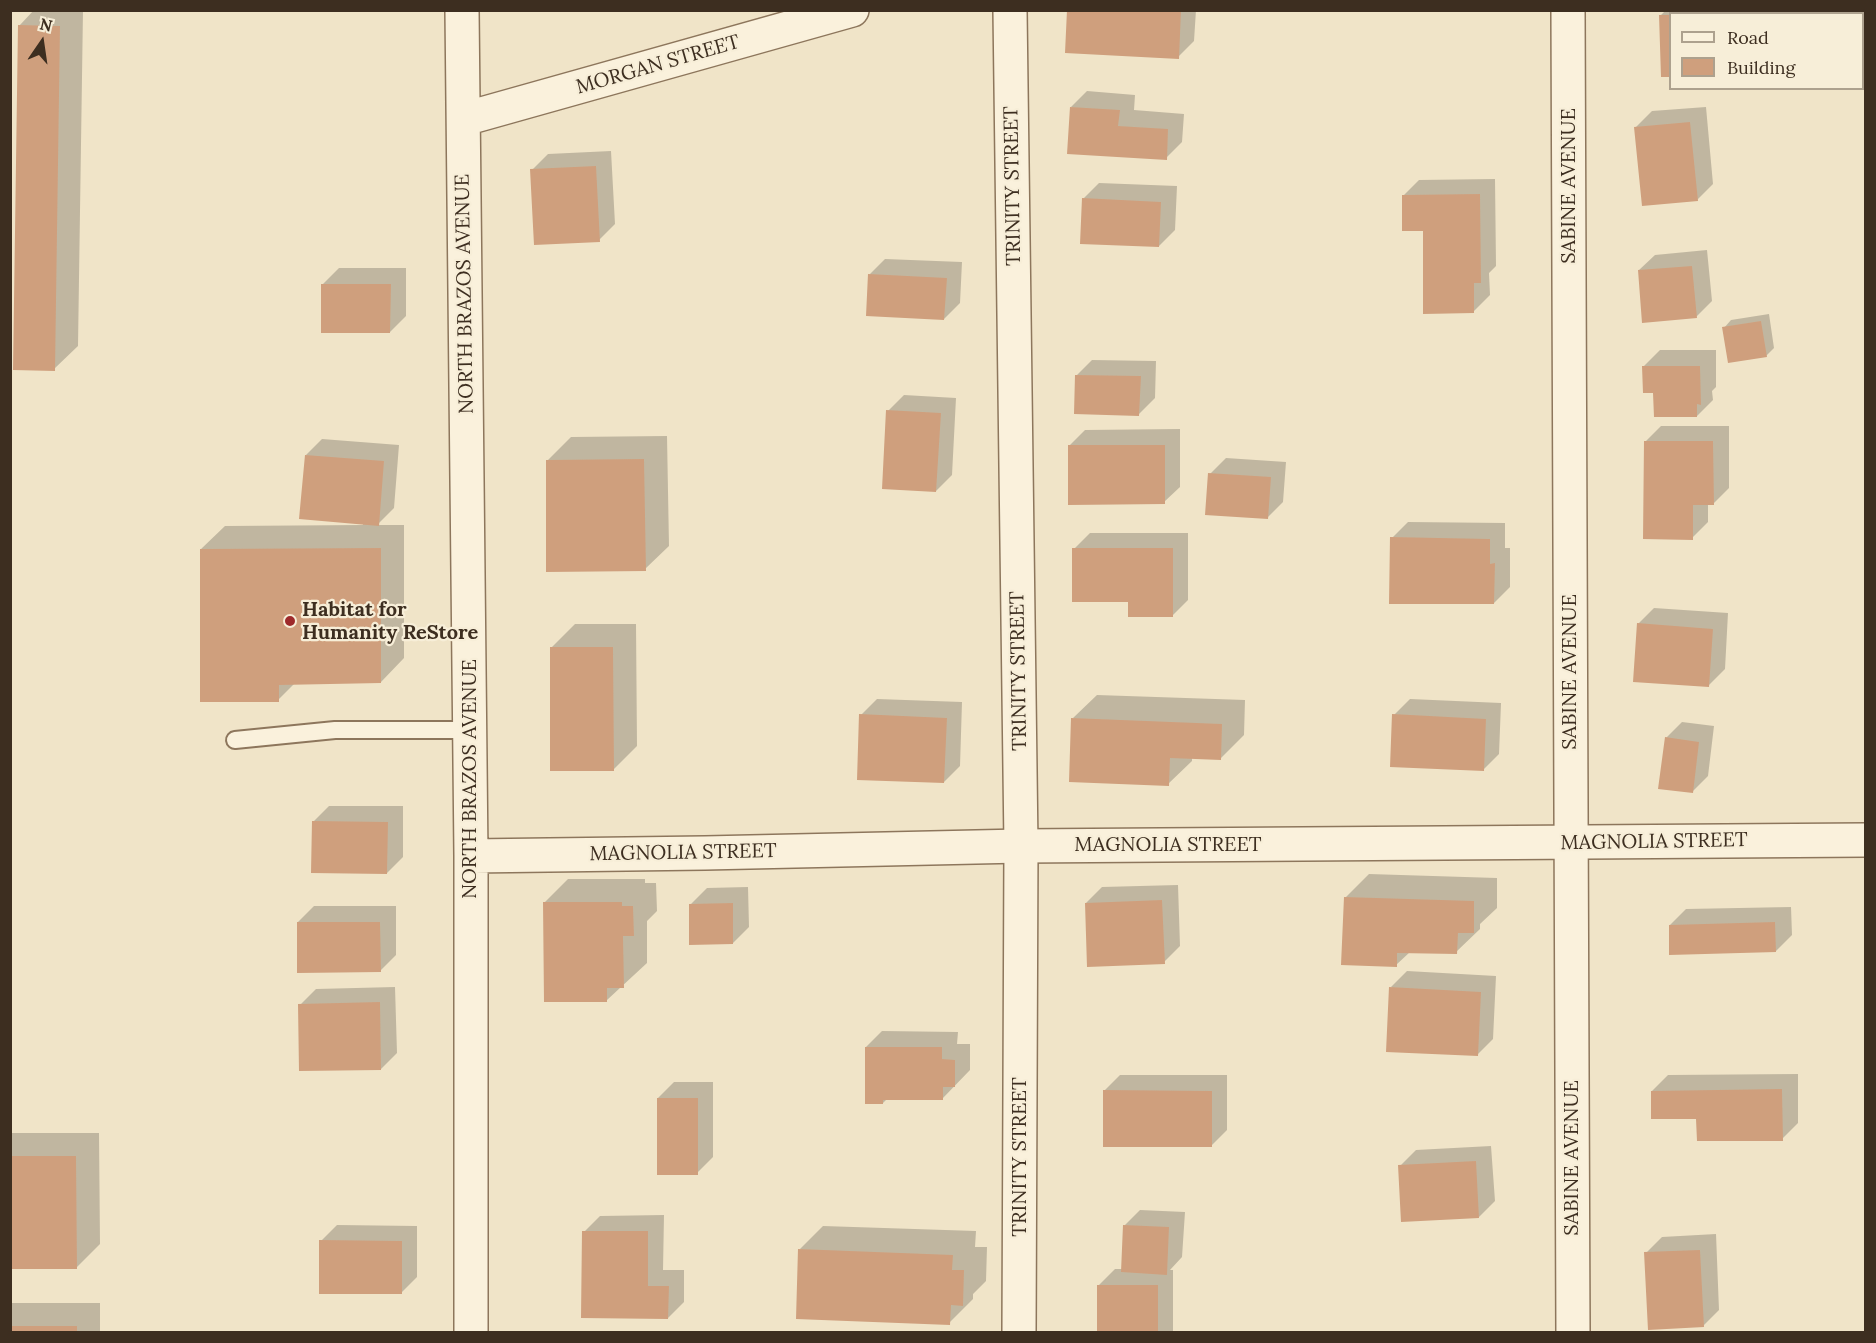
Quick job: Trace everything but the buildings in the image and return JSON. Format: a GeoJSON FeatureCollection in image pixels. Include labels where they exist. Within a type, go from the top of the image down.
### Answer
{"type":"FeatureCollection","features":[{"type":"Feature","properties":{"kind":"street","name":"NORTH BRAZOS AVENUE"},"geometry":{"type":"LineString","coordinates":[[462,10],[471,856],[471,1332]]}},
{"type":"Feature","properties":{"kind":"street","name":"MORGAN STREET"},"geometry":{"type":"LineString","coordinates":[[464,119],[852,10]]}},
{"type":"Feature","properties":{"kind":"street","name":"TRINITY STREET"},"geometry":{"type":"LineString","coordinates":[[1010,10],[1021,846],[1019,1332]]}},
{"type":"Feature","properties":{"kind":"street","name":"SABINE AVENUE"},"geometry":{"type":"LineString","coordinates":[[1568,10],[1573,1332]]}},
{"type":"Feature","properties":{"kind":"street","name":"MAGNOLIA STREET"},"geometry":{"type":"LineString","coordinates":[[471,856],[705,854],[1021,846],[1866,840]]}},
{"type":"Feature","properties":{"kind":"lane"},"geometry":{"type":"LineString","coordinates":[[235,740],[335,730],[469,730]]}},
{"type":"Feature","properties":{"kind":"place","name":"Habitat for Humanity ReStore"},"geometry":{"type":"Point","coordinates":[290,621]}}]}
